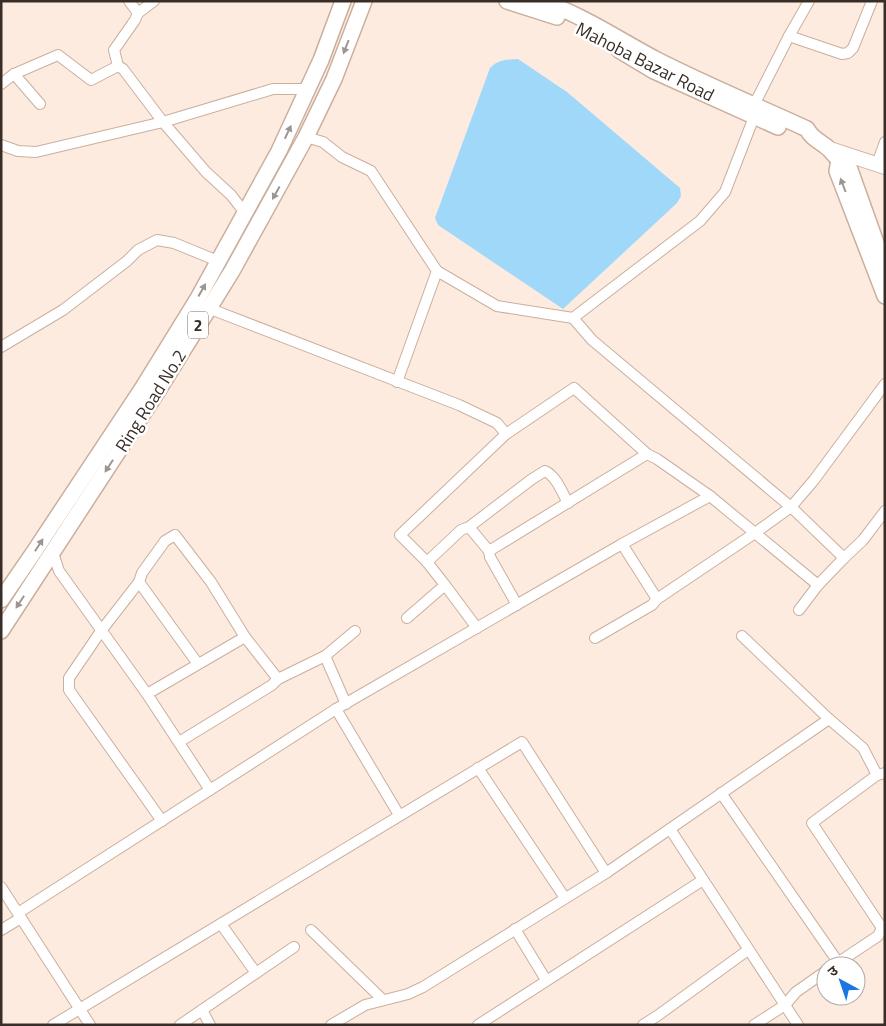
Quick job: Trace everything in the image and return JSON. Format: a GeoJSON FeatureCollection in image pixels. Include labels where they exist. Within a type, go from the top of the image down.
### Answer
{"type":"FeatureCollection","features":[{"type":"Feature","properties":{"kind":"main road","name":"Ring Road No.2"},"geometry":{"type":"LineString","coordinates":[[1,600],[142,389],[197,300],[279,151],[322,60],[343,1]]}},
{"type":"Feature","properties":{"kind":"main road","name":"Ring Road No.2"},"geometry":{"type":"LineString","coordinates":[[1,630],[159,389],[232,271],[306,137],[334,79],[364,1]]}},
{"type":"Feature","properties":{"kind":"main road","name":"Mahoba Bazar Road"},"geometry":{"type":"LineString","coordinates":[[507,1],[556,17],[585,30],[604,35]]}},
{"type":"Feature","properties":{"kind":"main road","name":"Mahoba Bazar Road"},"geometry":{"type":"LineString","coordinates":[[541,1],[570,12],[654,71],[754,111],[803,137],[810,135],[827,148]]}},
{"type":"Feature","properties":{"kind":"main road"},"geometry":{"type":"LineString","coordinates":[[827,148],[839,161],[849,167],[885,268]]}},
{"type":"Feature","properties":{"kind":"main road"},"geometry":{"type":"LineString","coordinates":[[839,161],[838,171],[885,296]]}},
{"type":"Feature","properties":{"kind":"street"},"geometry":{"type":"LineString","coordinates":[[129,1],[138,13]]}},
{"type":"Feature","properties":{"kind":"street"},"geometry":{"type":"LineString","coordinates":[[154,1],[138,13],[114,50],[118,66],[206,172],[232,195],[245,212]]}},
{"type":"Feature","properties":{"kind":"street"},"geometry":{"type":"LineString","coordinates":[[573,318],[700,221],[724,192],[754,111],[789,36],[809,1]]}},
{"type":"Feature","properties":{"kind":"street"},"geometry":{"type":"LineString","coordinates":[[789,36],[842,54],[848,52],[853,48],[872,1]]}},
{"type":"Feature","properties":{"kind":"street"},"geometry":{"type":"LineString","coordinates":[[1,84],[14,74],[58,55],[91,80],[118,66]]}},
{"type":"Feature","properties":{"kind":"street"},"geometry":{"type":"LineString","coordinates":[[14,74],[40,104]]}},
{"type":"Feature","properties":{"kind":"street"},"geometry":{"type":"LineString","coordinates":[[1,146],[18,151],[36,152],[163,122],[273,89],[308,89]]}},
{"type":"Feature","properties":{"kind":"street"},"geometry":{"type":"LineString","coordinates":[[306,137],[323,142],[342,157],[371,170],[437,271],[497,306],[573,318],[592,340],[791,507],[844,558]]}},
{"type":"Feature","properties":{"kind":"street"},"geometry":{"type":"LineString","coordinates":[[883,165],[885,142]]}},
{"type":"Feature","properties":{"kind":"street","name":"Mahoba Bazar Road"},"geometry":{"type":"LineString","coordinates":[[827,148],[883,165]]}},
{"type":"Feature","properties":{"kind":"street"},"geometry":{"type":"LineString","coordinates":[[1,347],[63,310],[127,261],[138,250],[157,240],[174,243],[218,260]]}},
{"type":"Feature","properties":{"kind":"street"},"geometry":{"type":"LineString","coordinates":[[397,382],[437,271]]}},
{"type":"Feature","properties":{"kind":"street"},"geometry":{"type":"LineString","coordinates":[[208,308],[460,405],[497,423],[506,434]]}},
{"type":"Feature","properties":{"kind":"street"},"geometry":{"type":"LineString","coordinates":[[595,638],[652,605],[657,599],[791,507],[814,480],[885,384]]}},
{"type":"Feature","properties":{"kind":"street"},"geometry":{"type":"LineString","coordinates":[[477,628],[427,562],[400,535],[506,434],[574,388],[647,454],[710,496],[818,585]]}},
{"type":"Feature","properties":{"kind":"street"},"geometry":{"type":"LineString","coordinates":[[489,550],[647,454]]}},
{"type":"Feature","properties":{"kind":"street"},"geometry":{"type":"LineString","coordinates":[[427,562],[462,530],[469,527],[532,478],[545,471],[552,477],[568,502]]}},
{"type":"Feature","properties":{"kind":"street"},"geometry":{"type":"LineString","coordinates":[[1,930],[162,821],[336,709],[622,544],[710,496]]}},
{"type":"Feature","properties":{"kind":"street"},"geometry":{"type":"LineString","coordinates":[[799,610],[818,585],[863,540],[885,511]]}},
{"type":"Feature","properties":{"kind":"street"},"geometry":{"type":"LineString","coordinates":[[469,527],[489,550],[490,557],[516,605]]}},
{"type":"Feature","properties":{"kind":"street"},"geometry":{"type":"LineString","coordinates":[[162,821],[69,690],[69,678],[165,541],[175,536],[212,582],[245,636],[278,679]]}},
{"type":"Feature","properties":{"kind":"street"},"geometry":{"type":"LineString","coordinates":[[622,544],[657,599]]}},
{"type":"Feature","properties":{"kind":"street"},"geometry":{"type":"LineString","coordinates":[[52,552],[59,571],[147,694],[210,790]]}},
{"type":"Feature","properties":{"kind":"street"},"geometry":{"type":"LineString","coordinates":[[138,582],[198,664]]}},
{"type":"Feature","properties":{"kind":"street"},"geometry":{"type":"LineString","coordinates":[[407,618],[445,585]]}},
{"type":"Feature","properties":{"kind":"street"},"geometry":{"type":"LineString","coordinates":[[179,742],[272,685],[278,679],[325,656],[355,632]]}},
{"type":"Feature","properties":{"kind":"street"},"geometry":{"type":"LineString","coordinates":[[147,694],[245,636]]}},
{"type":"Feature","properties":{"kind":"street"},"geometry":{"type":"LineString","coordinates":[[742,636],[829,719],[863,748],[881,774],[812,824],[883,927],[878,936],[848,956]]}},
{"type":"Feature","properties":{"kind":"street"},"geometry":{"type":"LineString","coordinates":[[325,656],[346,704]]}},
{"type":"Feature","properties":{"kind":"street"},"geometry":{"type":"LineString","coordinates":[[336,709],[399,815]]}},
{"type":"Feature","properties":{"kind":"street"},"geometry":{"type":"LineString","coordinates":[[331,1025],[365,1005],[408,994],[423,987],[606,873],[829,719]]}},
{"type":"Feature","properties":{"kind":"street"},"geometry":{"type":"LineString","coordinates":[[53,1025],[522,742],[606,873]]}},
{"type":"Feature","properties":{"kind":"street"},"geometry":{"type":"LineString","coordinates":[[478,768],[565,898]]}},
{"type":"Feature","properties":{"kind":"street"},"geometry":{"type":"LineString","coordinates":[[721,793],[831,956]]}},
{"type":"Feature","properties":{"kind":"street"},"geometry":{"type":"LineString","coordinates":[[670,829],[798,1025]]}},
{"type":"Feature","properties":{"kind":"street"},"geometry":{"type":"LineString","coordinates":[[478,1025],[703,880]]}},
{"type":"Feature","properties":{"kind":"street"},"geometry":{"type":"LineString","coordinates":[[1,887],[90,1025]]}},
{"type":"Feature","properties":{"kind":"street"},"geometry":{"type":"LineString","coordinates":[[221,924],[256,973]]}},
{"type":"Feature","properties":{"kind":"street"},"geometry":{"type":"LineString","coordinates":[[515,929],[546,980]]}},
{"type":"Feature","properties":{"kind":"street"},"geometry":{"type":"LineString","coordinates":[[311,930],[384,1000]]}},
{"type":"Feature","properties":{"kind":"street"},"geometry":{"type":"LineString","coordinates":[[180,1025],[294,947]]}},
{"type":"Feature","properties":{"kind":"street"},"geometry":{"type":"LineString","coordinates":[[642,1025],[748,950]]}},
{"type":"Feature","properties":{"kind":"street"},"geometry":{"type":"LineString","coordinates":[[754,1025],[785,1005],[796,992],[816,978]]}},
{"type":"Feature","properties":{"kind":"street"},"geometry":{"type":"LineString","coordinates":[[202,1010],[210,1025]]}},
{"type":"Feature","properties":{"kind":"street"},"geometry":{"type":"LineString","coordinates":[[493,1015],[500,1025]]}},
{"type":"Feature","properties":{"kind":"water"},"geometry":{"type":"Polygon","coordinates":[[[518,59],[567,92],[680,188],[681,196],[677,203],[563,309],[438,225],[435,218],[490,68],[500,61],[518,59]]]}}]}
